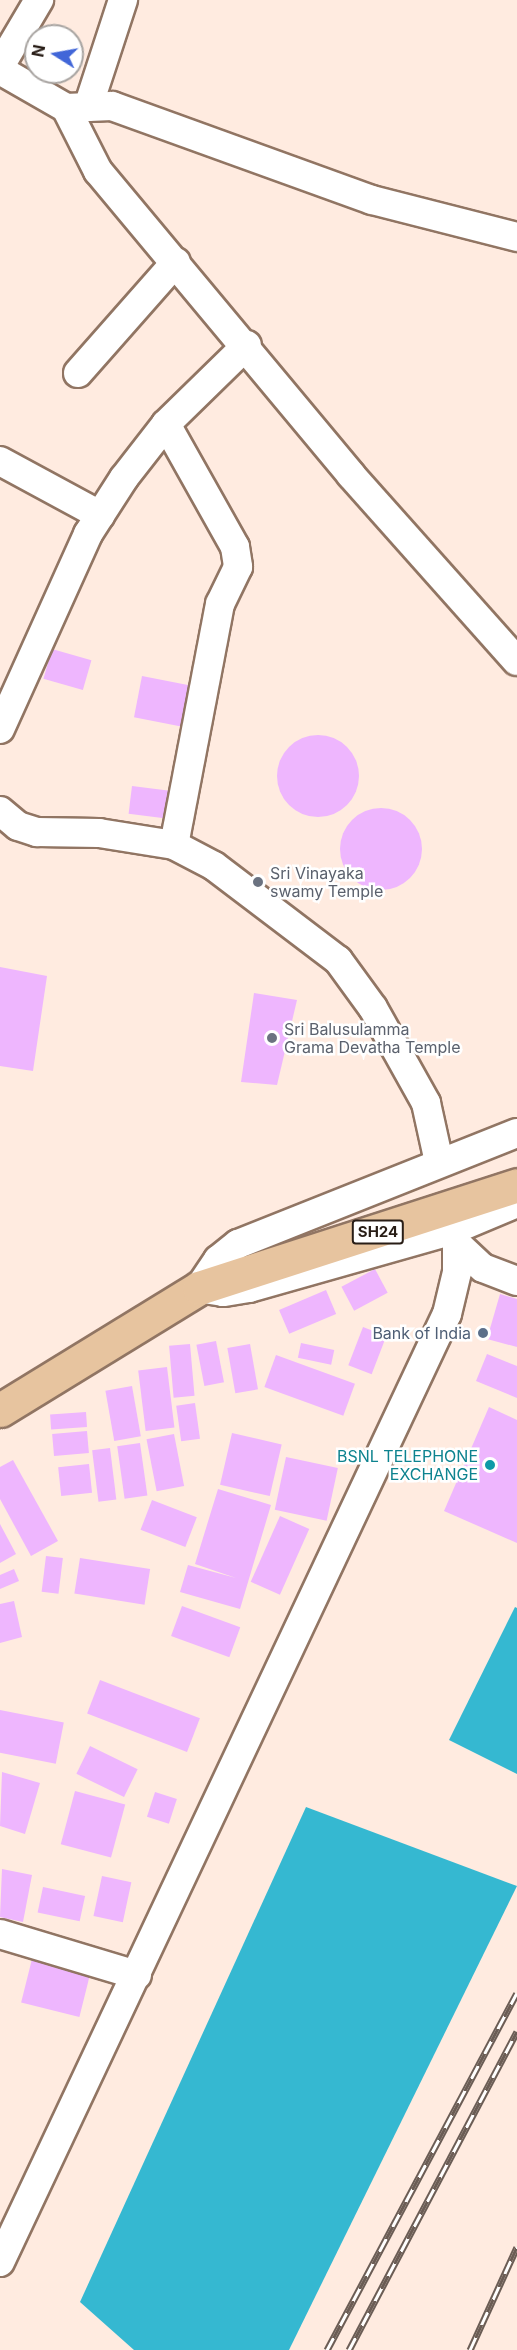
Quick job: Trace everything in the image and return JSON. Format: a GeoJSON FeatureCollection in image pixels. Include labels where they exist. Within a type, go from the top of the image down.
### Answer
{"type":"FeatureCollection","features":[{"type":"Feature","properties":{"kind":"main road","name":"SH24"},"geometry":{"type":"LineString","coordinates":[[0,1383],[144,1299],[194,1291],[238,1278],[517,1185]]}},
{"type":"Feature","properties":{"kind":"main road","name":"SH24"},"geometry":{"type":"LineString","coordinates":[[0,1410],[160,1316],[194,1291]]}},
{"type":"Feature","properties":{"kind":"street"},"geometry":{"type":"LineString","coordinates":[[39,0],[0,68],[77,107],[112,106],[175,125],[372,200],[517,237]]}},
{"type":"Feature","properties":{"kind":"street"},"geometry":{"type":"LineString","coordinates":[[123,0],[77,107],[98,171],[247,345],[351,475],[517,661]]}},
{"type":"Feature","properties":{"kind":"street"},"geometry":{"type":"LineString","coordinates":[[78,373],[176,262]]}},
{"type":"Feature","properties":{"kind":"street"},"geometry":{"type":"LineString","coordinates":[[0,729],[100,515],[166,424],[247,345]]}},
{"type":"Feature","properties":{"kind":"street"},"geometry":{"type":"LineString","coordinates":[[166,424],[235,547],[238,567],[220,604],[174,845]]}},
{"type":"Feature","properties":{"kind":"street"},"geometry":{"type":"LineString","coordinates":[[0,461],[100,515]]}},
{"type":"Feature","properties":{"kind":"street"},"geometry":{"type":"LineString","coordinates":[[0,811],[18,826],[37,832],[99,833],[174,845],[214,866],[338,960],[373,1008],[426,1103],[439,1162]]}},
{"type":"Feature","properties":{"kind":"street"},"geometry":{"type":"LineString","coordinates":[[194,1291],[218,1260],[238,1244],[439,1162],[517,1133]]}},
{"type":"Feature","properties":{"kind":"street"},"geometry":{"type":"LineString","coordinates":[[194,1291],[223,1292],[249,1288],[453,1238],[517,1203]]}},
{"type":"Feature","properties":{"kind":"street"},"geometry":{"type":"LineString","coordinates":[[453,1238],[483,1268],[517,1281]]}},
{"type":"Feature","properties":{"kind":"street"},"geometry":{"type":"LineString","coordinates":[[0,2262],[137,1975],[324,1566],[447,1314],[457,1272],[453,1238]]}},
{"type":"Feature","properties":{"kind":"street"},"geometry":{"type":"LineString","coordinates":[[0,1934],[137,1975]]}},
{"type":"Feature","properties":{"kind":"water"},"geometry":{"type":"Polygon","coordinates":[[[515,1607],[517,1608],[517,1774],[449,1740],[515,1607]]]}},
{"type":"Feature","properties":{"kind":"water"},"geometry":{"type":"Polygon","coordinates":[[[306,1807],[517,1886],[289,2350],[134,2350],[80,2302],[306,1807]]]}},
{"type":"Feature","properties":{"kind":"building"},"geometry":{"type":"Polygon","coordinates":[[[52,649],[91,660],[83,690],[43,679],[52,649]]]}},
{"type":"Feature","properties":{"kind":"building"},"geometry":{"type":"Polygon","coordinates":[[[142,676],[189,685],[181,726],[134,717],[142,676]]]}},
{"type":"Feature","properties":{"kind":"building"},"geometry":{"type":"Polygon","coordinates":[[[310,735],[326,735],[341,742],[352,753],[359,768],[356,792],[347,805],[326,817],[310,817],[295,810],[284,799],[277,784],[277,768],[284,753],[295,742],[310,735]]]}},
{"type":"Feature","properties":{"kind":"building"},"geometry":{"type":"Polygon","coordinates":[[[132,786],[170,791],[166,818],[129,814],[132,786]]]}},
{"type":"Feature","properties":{"kind":"building"},"geometry":{"type":"Polygon","coordinates":[[[381,808],[397,811],[410,820],[419,833],[422,849],[419,865],[410,878],[397,887],[381,890],[365,887],[352,878],[343,865],[340,849],[343,833],[352,820],[365,811],[381,808]]]}},
{"type":"Feature","properties":{"kind":"building"},"geometry":{"type":"Polygon","coordinates":[[[0,967],[47,976],[33,1071],[0,1066],[0,967]]]}},
{"type":"Feature","properties":{"kind":"building"},"geometry":{"type":"Polygon","coordinates":[[[254,993],[297,1000],[277,1085],[241,1082],[254,993]]]}},
{"type":"Feature","properties":{"kind":"building"},"geometry":{"type":"Polygon","coordinates":[[[375,1269],[388,1293],[354,1311],[341,1287],[375,1269]]]}},
{"type":"Feature","properties":{"kind":"building"},"geometry":{"type":"Polygon","coordinates":[[[326,1290],[336,1314],[289,1334],[279,1310],[326,1290]]]}},
{"type":"Feature","properties":{"kind":"building"},"geometry":{"type":"Polygon","coordinates":[[[500,1294],[517,1299],[517,1347],[487,1339],[500,1294]]]}},
{"type":"Feature","properties":{"kind":"building"},"geometry":{"type":"Polygon","coordinates":[[[363,1327],[386,1336],[372,1374],[348,1365],[363,1327]]]}},
{"type":"Feature","properties":{"kind":"building"},"geometry":{"type":"Polygon","coordinates":[[[216,1341],[224,1382],[204,1386],[196,1345],[216,1341]]]}},
{"type":"Feature","properties":{"kind":"building"},"geometry":{"type":"Polygon","coordinates":[[[301,1343],[334,1350],[331,1365],[298,1358],[301,1343]]]}},
{"type":"Feature","properties":{"kind":"building"},"geometry":{"type":"Polygon","coordinates":[[[190,1344],[195,1396],[174,1398],[169,1346],[190,1344]]]}},
{"type":"Feature","properties":{"kind":"building"},"geometry":{"type":"Polygon","coordinates":[[[250,1344],[258,1389],[235,1393],[227,1348],[250,1344]]]}},
{"type":"Feature","properties":{"kind":"building"},"geometry":{"type":"Polygon","coordinates":[[[487,1354],[517,1366],[517,1398],[476,1381],[487,1354]]]}},
{"type":"Feature","properties":{"kind":"building"},"geometry":{"type":"Polygon","coordinates":[[[276,1355],[355,1384],[343,1416],[264,1387],[276,1355]]]}},
{"type":"Feature","properties":{"kind":"building"},"geometry":{"type":"Polygon","coordinates":[[[167,1367],[174,1428],[146,1431],[138,1371],[167,1367]]]}},
{"type":"Feature","properties":{"kind":"building"},"geometry":{"type":"Polygon","coordinates":[[[132,1386],[141,1436],[114,1441],[105,1391],[132,1386]]]}},
{"type":"Feature","properties":{"kind":"building"},"geometry":{"type":"Polygon","coordinates":[[[195,1403],[200,1439],[181,1441],[176,1406],[195,1403]]]}},
{"type":"Feature","properties":{"kind":"building","name":"BSNL TELEPHONE EXCHANGE"},"geometry":{"type":"Polygon","coordinates":[[[489,1407],[517,1420],[517,1543],[444,1511],[489,1407]]]}},
{"type":"Feature","properties":{"kind":"building"},"geometry":{"type":"Polygon","coordinates":[[[86,1412],[87,1427],[51,1429],[50,1415],[86,1412]]]}},
{"type":"Feature","properties":{"kind":"building"},"geometry":{"type":"Polygon","coordinates":[[[87,1431],[89,1453],[54,1456],[52,1434],[87,1431]]]}},
{"type":"Feature","properties":{"kind":"building"},"geometry":{"type":"Polygon","coordinates":[[[232,1433],[282,1444],[270,1496],[220,1485],[232,1433]]]}},
{"type":"Feature","properties":{"kind":"building"},"geometry":{"type":"Polygon","coordinates":[[[174,1434],[184,1486],[157,1491],[147,1439],[174,1434]]]}},
{"type":"Feature","properties":{"kind":"building"},"geometry":{"type":"Polygon","coordinates":[[[140,1443],[147,1495],[125,1499],[117,1446],[140,1443]]]}},
{"type":"Feature","properties":{"kind":"building"},"geometry":{"type":"Polygon","coordinates":[[[110,1448],[116,1500],[98,1502],[92,1450],[110,1448]]]}},
{"type":"Feature","properties":{"kind":"building"},"geometry":{"type":"Polygon","coordinates":[[[286,1457],[338,1468],[327,1521],[275,1510],[286,1457]]]}},
{"type":"Feature","properties":{"kind":"building"},"geometry":{"type":"Polygon","coordinates":[[[13,1460],[58,1541],[31,1556],[0,1499],[0,1467],[13,1460]]]}},
{"type":"Feature","properties":{"kind":"building"},"geometry":{"type":"Polygon","coordinates":[[[89,1464],[92,1493],[61,1496],[58,1467],[89,1464]]]}},
{"type":"Feature","properties":{"kind":"building"},"geometry":{"type":"Polygon","coordinates":[[[218,1489],[271,1505],[240,1609],[180,1592],[188,1565],[236,1578],[195,1564],[218,1489]]]}},
{"type":"Feature","properties":{"kind":"building"},"geometry":{"type":"Polygon","coordinates":[[[152,1500],[197,1517],[185,1547],[141,1530],[152,1500]]]}},
{"type":"Feature","properties":{"kind":"building"},"geometry":{"type":"Polygon","coordinates":[[[280,1516],[309,1529],[280,1595],[251,1582],[280,1516]]]}},
{"type":"Feature","properties":{"kind":"building"},"geometry":{"type":"Polygon","coordinates":[[[0,1524],[16,1554],[0,1563],[0,1524]]]}},
{"type":"Feature","properties":{"kind":"building"},"geometry":{"type":"Polygon","coordinates":[[[46,1556],[63,1558],[58,1594],[42,1592],[46,1556]]]}},
{"type":"Feature","properties":{"kind":"building"},"geometry":{"type":"Polygon","coordinates":[[[80,1558],[150,1569],[144,1605],[74,1594],[80,1558]]]}},
{"type":"Feature","properties":{"kind":"building"},"geometry":{"type":"Polygon","coordinates":[[[14,1569],[19,1581],[0,1589],[0,1575],[14,1569]]]}},
{"type":"Feature","properties":{"kind":"building"},"geometry":{"type":"Polygon","coordinates":[[[14,1601],[22,1637],[0,1643],[0,1604],[14,1601]]]}},
{"type":"Feature","properties":{"kind":"building"},"geometry":{"type":"Polygon","coordinates":[[[182,1606],[240,1627],[229,1657],[171,1636],[182,1606]]]}},
{"type":"Feature","properties":{"kind":"building"},"geometry":{"type":"Polygon","coordinates":[[[100,1680],[200,1718],[187,1752],[87,1714],[100,1680]]]}},
{"type":"Feature","properties":{"kind":"building"},"geometry":{"type":"Polygon","coordinates":[[[0,1710],[64,1722],[56,1764],[0,1753],[0,1710]]]}},
{"type":"Feature","properties":{"kind":"building"},"geometry":{"type":"Polygon","coordinates":[[[90,1746],[138,1769],[124,1797],[76,1774],[90,1746]]]}},
{"type":"Feature","properties":{"kind":"building"},"geometry":{"type":"Polygon","coordinates":[[[2,1772],[40,1783],[25,1834],[0,1826],[2,1772]]]}},
{"type":"Feature","properties":{"kind":"building"},"geometry":{"type":"Polygon","coordinates":[[[75,1791],[125,1804],[111,1858],[61,1844],[75,1791]]]}},
{"type":"Feature","properties":{"kind":"building"},"geometry":{"type":"Polygon","coordinates":[[[155,1792],[177,1799],[169,1824],[147,1817],[155,1792]]]}},
{"type":"Feature","properties":{"kind":"building"},"geometry":{"type":"Polygon","coordinates":[[[2,1869],[32,1875],[23,1922],[0,1917],[2,1869]]]}},
{"type":"Feature","properties":{"kind":"building"},"geometry":{"type":"Polygon","coordinates":[[[102,1876],[131,1882],[123,1922],[93,1916],[102,1876]]]}},
{"type":"Feature","properties":{"kind":"building"},"geometry":{"type":"Polygon","coordinates":[[[43,1887],[85,1896],[80,1921],[38,1912],[43,1887]]]}},
{"type":"Feature","properties":{"kind":"building"},"geometry":{"type":"Polygon","coordinates":[[[33,1955],[91,1970],[79,2017],[21,2003],[33,1955]]]}},
{"type":"Feature","properties":{"kind":"railway"},"geometry":{"type":"LineString","coordinates":[[327,2350],[517,1993]]}},
{"type":"Feature","properties":{"kind":"railway"},"geometry":{"type":"LineString","coordinates":[[349,2350],[517,2032]]}},
{"type":"Feature","properties":{"kind":"railway"},"geometry":{"type":"LineString","coordinates":[[470,2350],[517,2247]]}},
{"type":"Feature","properties":{"kind":"place","name":"Sri Vinayaka swamy Temple"},"geometry":{"type":"Point","coordinates":[258,882]}},
{"type":"Feature","properties":{"kind":"place","name":"Sri Balusulamma Grama Devatha Temple"},"geometry":{"type":"Point","coordinates":[272,1038]}},
{"type":"Feature","properties":{"kind":"place","name":"Bank of India"},"geometry":{"type":"Point","coordinates":[483,1333]}},
{"type":"Feature","properties":{"kind":"place","name":"BSNL TELEPHONE EXCHANGE"},"geometry":{"type":"Point","coordinates":[490,1465]}}]}
